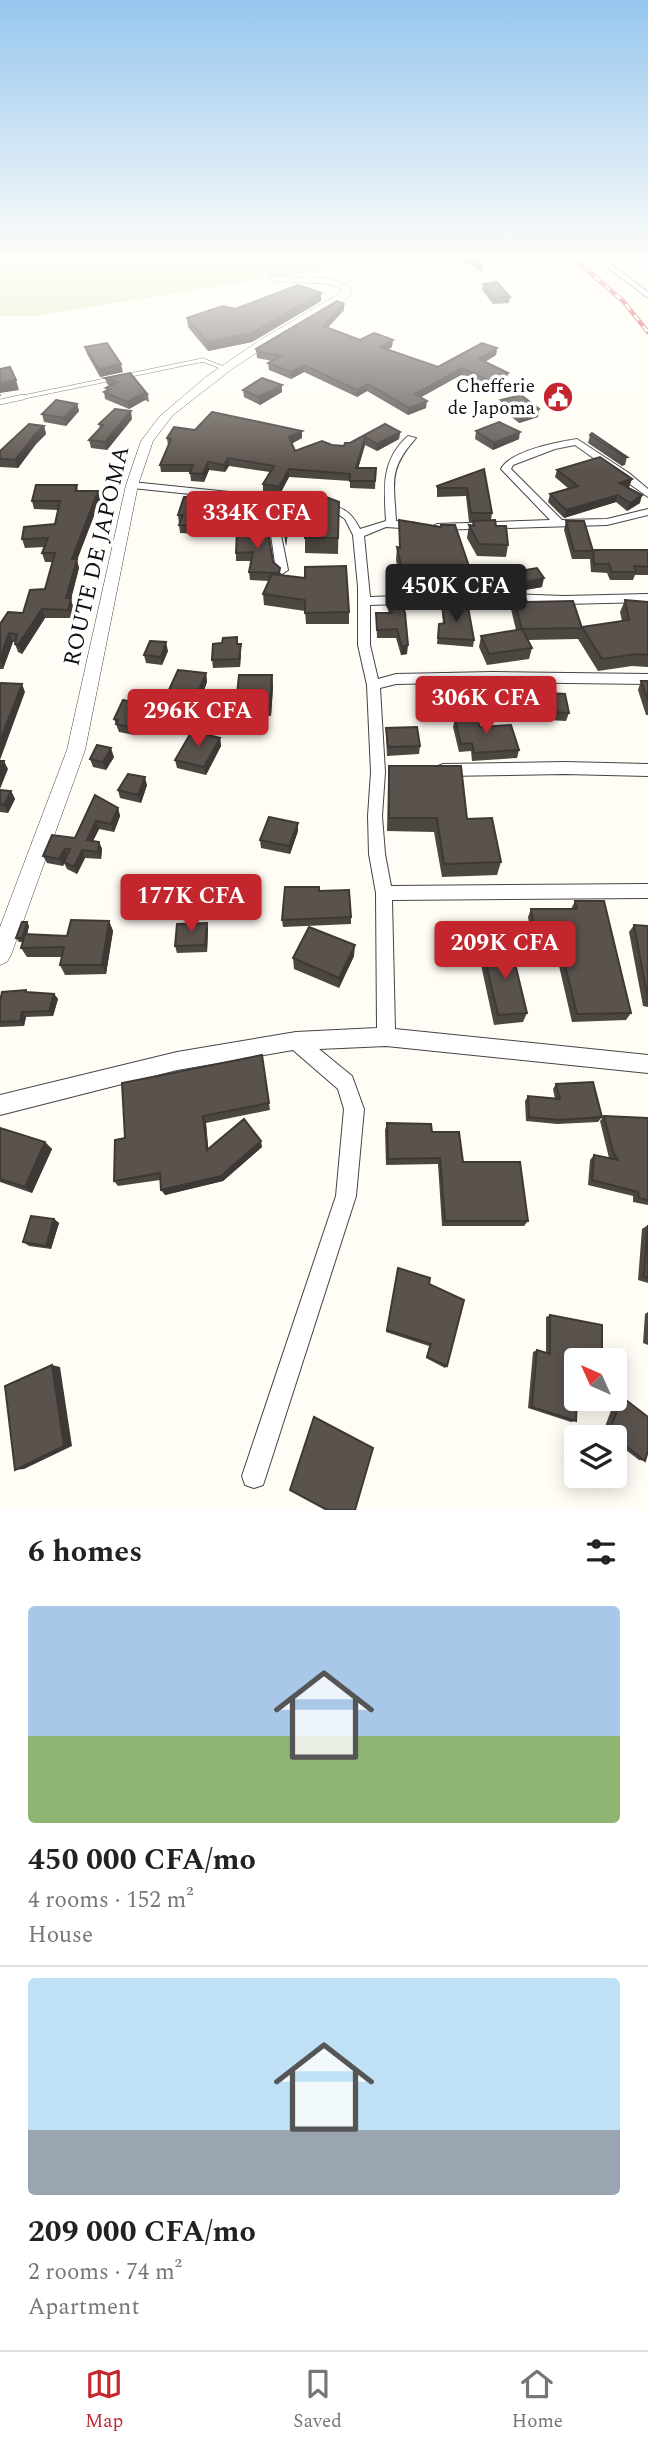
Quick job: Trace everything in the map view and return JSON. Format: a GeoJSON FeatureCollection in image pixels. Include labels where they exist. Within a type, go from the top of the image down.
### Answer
{"type":"FeatureCollection","features":[{"type":"Feature","properties":{"kind":"street","name":"ROUTE DE JAPOMA"},"geometry":{"type":"LineString","coordinates":[[0,955],[76,750],[132,485],[151,434],[166,416],[223,368],[282,328]]}},
{"type":"Feature","properties":{"kind":"street"},"geometry":{"type":"LineString","coordinates":[[391,522],[389,469],[395,453],[411,438]]}},
{"type":"Feature","properties":{"kind":"street"},"geometry":{"type":"LineString","coordinates":[[559,523],[510,475],[506,469],[509,463],[553,446],[577,442],[648,494]]}},
{"type":"Feature","properties":{"kind":"street"},"geometry":{"type":"LineString","coordinates":[[132,485],[285,501],[339,510],[349,517],[358,535],[364,601],[364,645],[373,685],[385,772],[375,816],[377,854],[384,893],[386,1037]]}},
{"type":"Feature","properties":{"kind":"street"},"geometry":{"type":"LineString","coordinates":[[282,570],[276,534],[285,501]]}},
{"type":"Feature","properties":{"kind":"street"},"geometry":{"type":"LineString","coordinates":[[358,535],[374,526],[391,522],[451,528],[607,522],[648,512]]}},
{"type":"Feature","properties":{"kind":"street"},"geometry":{"type":"LineString","coordinates":[[364,601],[482,597],[564,600],[648,598]]}},
{"type":"Feature","properties":{"kind":"street"},"geometry":{"type":"LineString","coordinates":[[373,685],[396,680],[493,677],[648,679]]}},
{"type":"Feature","properties":{"kind":"street"},"geometry":{"type":"LineString","coordinates":[[431,771],[551,768],[648,770]]}},
{"type":"Feature","properties":{"kind":"street"},"geometry":{"type":"LineString","coordinates":[[384,893],[648,891]]}},
{"type":"Feature","properties":{"kind":"street"},"geometry":{"type":"LineString","coordinates":[[0,1105],[177,1061],[296,1041],[386,1037],[648,1064]]}},
{"type":"Feature","properties":{"kind":"street"},"geometry":{"type":"LineString","coordinates":[[254,1476],[335,1235],[347,1184],[354,1109],[345,1083],[296,1041]]}},
{"type":"Feature","properties":{"kind":"lane"},"geometry":{"type":"LineString","coordinates":[[0,402],[204,360],[223,368]]}},
{"type":"Feature","properties":{"kind":"building"},"geometry":{"type":"Polygon","coordinates":[[[196,328],[259,328],[251,333],[207,342],[196,328]]]}},
{"type":"Feature","properties":{"kind":"building"},"geometry":{"type":"Polygon","coordinates":[[[291,328],[330,328],[360,340],[377,334],[393,340],[380,347],[438,367],[482,343],[497,348],[479,359],[508,373],[490,381],[462,368],[415,394],[427,401],[409,408],[368,384],[357,390],[304,365],[291,372],[268,363],[281,356],[256,349],[291,328]]]}},
{"type":"Feature","properties":{"kind":"building"},"geometry":{"type":"Polygon","coordinates":[[[107,343],[121,364],[99,369],[85,347],[107,343]]]}},
{"type":"Feature","properties":{"kind":"building"},"geometry":{"type":"Polygon","coordinates":[[[10,367],[16,380],[0,383],[0,369],[10,367]]]}},
{"type":"Feature","properties":{"kind":"building"},"geometry":{"type":"Polygon","coordinates":[[[130,373],[148,395],[144,393],[127,402],[104,392],[117,382],[105,378],[130,373]]]}},
{"type":"Feature","properties":{"kind":"building"},"geometry":{"type":"Polygon","coordinates":[[[262,378],[282,385],[259,397],[243,390],[262,378]]]}},
{"type":"Feature","properties":{"kind":"building"},"geometry":{"type":"Polygon","coordinates":[[[521,395],[539,409],[521,415],[501,400],[521,395]]]}},
{"type":"Feature","properties":{"kind":"building"},"geometry":{"type":"Polygon","coordinates":[[[56,400],[77,404],[64,418],[42,414],[56,400]]]}},
{"type":"Feature","properties":{"kind":"building"},"geometry":{"type":"Polygon","coordinates":[[[115,409],[131,411],[105,442],[89,440],[103,425],[99,424],[115,409]]]}},
{"type":"Feature","properties":{"kind":"building"},"geometry":{"type":"Polygon","coordinates":[[[212,412],[302,431],[289,437],[295,451],[322,441],[344,446],[345,443],[350,443],[385,424],[400,432],[377,444],[365,437],[356,468],[376,468],[375,481],[350,481],[350,474],[289,469],[279,487],[263,484],[274,466],[228,458],[224,465],[208,462],[203,474],[190,473],[193,465],[160,465],[171,439],[167,438],[174,427],[195,430],[212,412]]]}},
{"type":"Feature","properties":{"kind":"building"},"geometry":{"type":"Polygon","coordinates":[[[499,422],[520,432],[494,443],[476,431],[499,422]]]}},
{"type":"Feature","properties":{"kind":"building"},"geometry":{"type":"Polygon","coordinates":[[[29,424],[44,426],[15,460],[0,459],[0,451],[29,424]]]}},
{"type":"Feature","properties":{"kind":"building"},"geometry":{"type":"Polygon","coordinates":[[[592,433],[627,457],[590,435],[592,433]]]}},
{"type":"Feature","properties":{"kind":"building"},"geometry":{"type":"Polygon","coordinates":[[[600,457],[632,479],[619,483],[642,495],[630,503],[618,495],[566,510],[550,494],[578,486],[557,470],[600,457]]]}},
{"type":"Feature","properties":{"kind":"building"},"geometry":{"type":"Polygon","coordinates":[[[484,469],[492,513],[471,513],[467,488],[437,486],[484,469]]]}},
{"type":"Feature","properties":{"kind":"building"},"geometry":{"type":"Polygon","coordinates":[[[36,485],[77,485],[75,491],[98,491],[72,559],[77,559],[66,598],[71,598],[68,610],[42,609],[18,645],[15,644],[17,634],[9,633],[0,659],[0,624],[8,612],[23,613],[30,590],[45,589],[55,553],[42,553],[48,538],[22,539],[24,527],[55,524],[60,501],[32,501],[36,485]]]}},
{"type":"Feature","properties":{"kind":"building"},"geometry":{"type":"Polygon","coordinates":[[[291,496],[285,530],[283,519],[291,496]]]}},
{"type":"Feature","properties":{"kind":"building"},"geometry":{"type":"Polygon","coordinates":[[[305,496],[326,497],[339,502],[338,538],[305,538],[305,496]]]}},
{"type":"Feature","properties":{"kind":"building"},"geometry":{"type":"Polygon","coordinates":[[[184,497],[208,497],[197,526],[179,525],[183,515],[178,515],[184,497]]]}},
{"type":"Feature","properties":{"kind":"building"},"geometry":{"type":"Polygon","coordinates":[[[399,520],[441,527],[455,525],[472,575],[404,579],[397,547],[400,548],[399,520]]]}},
{"type":"Feature","properties":{"kind":"building"},"geometry":{"type":"Polygon","coordinates":[[[495,520],[496,526],[506,526],[508,545],[479,544],[469,525],[474,526],[473,521],[495,520]]]}},
{"type":"Feature","properties":{"kind":"building"},"geometry":{"type":"Polygon","coordinates":[[[566,521],[584,521],[593,551],[574,551],[566,521]]]}},
{"type":"Feature","properties":{"kind":"building"},"geometry":{"type":"Polygon","coordinates":[[[237,531],[268,531],[273,562],[280,568],[279,573],[249,572],[253,552],[236,553],[237,531]]]}},
{"type":"Feature","properties":{"kind":"building"},"geometry":{"type":"Polygon","coordinates":[[[593,550],[648,550],[648,567],[634,566],[636,572],[612,572],[609,564],[594,564],[593,550]]]}},
{"type":"Feature","properties":{"kind":"building"},"geometry":{"type":"Polygon","coordinates":[[[346,566],[349,612],[305,613],[305,600],[263,594],[272,574],[305,578],[305,567],[346,566]]]}},
{"type":"Feature","properties":{"kind":"building"},"geometry":{"type":"Polygon","coordinates":[[[537,568],[544,578],[521,583],[514,572],[537,568]]]}},
{"type":"Feature","properties":{"kind":"building"},"geometry":{"type":"Polygon","coordinates":[[[512,593],[523,593],[527,602],[573,601],[582,628],[522,629],[512,593]]]}},
{"type":"Feature","properties":{"kind":"building"},"geometry":{"type":"Polygon","coordinates":[[[400,598],[405,613],[408,645],[402,647],[397,629],[377,630],[376,613],[392,613],[388,599],[400,598]]]}},
{"type":"Feature","properties":{"kind":"building"},"geometry":{"type":"Polygon","coordinates":[[[625,600],[648,602],[648,655],[602,659],[582,627],[629,620],[625,600]]]}},
{"type":"Feature","properties":{"kind":"building"},"geometry":{"type":"Polygon","coordinates":[[[442,607],[468,607],[474,640],[438,638],[439,624],[445,623],[442,607]]]}},
{"type":"Feature","properties":{"kind":"building"},"geometry":{"type":"Polygon","coordinates":[[[522,629],[532,648],[489,654],[481,636],[522,629]]]}},
{"type":"Feature","properties":{"kind":"building"},"geometry":{"type":"Polygon","coordinates":[[[237,637],[237,644],[241,644],[239,659],[212,660],[213,644],[222,643],[223,638],[237,637]]]}},
{"type":"Feature","properties":{"kind":"building"},"geometry":{"type":"Polygon","coordinates":[[[150,641],[166,642],[161,657],[144,655],[150,641]]]}},
{"type":"Feature","properties":{"kind":"building"},"geometry":{"type":"Polygon","coordinates":[[[178,670],[206,673],[197,695],[168,692],[178,670]]]}},
{"type":"Feature","properties":{"kind":"building"},"geometry":{"type":"Polygon","coordinates":[[[239,675],[272,675],[270,705],[263,705],[255,718],[241,715],[247,705],[236,705],[239,675]]]}},
{"type":"Feature","properties":{"kind":"building"},"geometry":{"type":"Polygon","coordinates":[[[641,681],[648,681],[648,701],[641,681]]]}},
{"type":"Feature","properties":{"kind":"building"},"geometry":{"type":"Polygon","coordinates":[[[22,684],[0,741],[0,685],[22,684]]]}},
{"type":"Feature","properties":{"kind":"building"},"geometry":{"type":"Polygon","coordinates":[[[529,692],[565,694],[569,713],[531,711],[529,692]]]}},
{"type":"Feature","properties":{"kind":"building"},"geometry":{"type":"Polygon","coordinates":[[[123,700],[143,704],[131,727],[116,724],[118,720],[114,719],[123,700]]]}},
{"type":"Feature","properties":{"kind":"building"},"geometry":{"type":"Polygon","coordinates":[[[477,718],[480,727],[511,725],[519,750],[474,753],[472,743],[461,744],[455,719],[477,718]]]}},
{"type":"Feature","properties":{"kind":"building"},"geometry":{"type":"Polygon","coordinates":[[[417,727],[420,746],[388,747],[386,728],[417,727]]]}},
{"type":"Feature","properties":{"kind":"building"},"geometry":{"type":"Polygon","coordinates":[[[192,731],[220,738],[204,767],[175,760],[192,731]]]}},
{"type":"Feature","properties":{"kind":"building"},"geometry":{"type":"Polygon","coordinates":[[[97,745],[111,748],[103,762],[90,759],[97,745]]]}},
{"type":"Feature","properties":{"kind":"building"},"geometry":{"type":"Polygon","coordinates":[[[389,766],[461,766],[467,819],[492,818],[501,862],[444,864],[437,818],[389,818],[389,766]]]}},
{"type":"Feature","properties":{"kind":"building"},"geometry":{"type":"Polygon","coordinates":[[[128,774],[145,777],[138,795],[118,790],[128,774]]]}},
{"type":"Feature","properties":{"kind":"building"},"geometry":{"type":"Polygon","coordinates":[[[0,790],[11,791],[4,805],[0,804],[0,790]]]}},
{"type":"Feature","properties":{"kind":"building"},"geometry":{"type":"Polygon","coordinates":[[[95,795],[118,808],[111,824],[96,821],[87,840],[99,842],[98,852],[82,850],[74,867],[64,862],[70,849],[65,849],[59,859],[43,856],[52,835],[75,838],[95,795]]]}},
{"type":"Feature","properties":{"kind":"building"},"geometry":{"type":"Polygon","coordinates":[[[269,817],[298,823],[289,846],[260,840],[269,817]]]}},
{"type":"Feature","properties":{"kind":"building"},"geometry":{"type":"Polygon","coordinates":[[[285,887],[319,887],[319,891],[349,890],[351,917],[282,920],[285,887]]]}},
{"type":"Feature","properties":{"kind":"building"},"geometry":{"type":"Polygon","coordinates":[[[575,901],[604,901],[631,1013],[577,1014],[560,945],[537,945],[531,909],[577,909],[575,901]]]}},
{"type":"Feature","properties":{"kind":"building"},"geometry":{"type":"Polygon","coordinates":[[[71,920],[109,921],[102,965],[60,965],[64,947],[21,948],[25,934],[67,936],[71,920]]]}},
{"type":"Feature","properties":{"kind":"building"},"geometry":{"type":"Polygon","coordinates":[[[22,922],[27,922],[22,938],[16,938],[22,922]]]}},
{"type":"Feature","properties":{"kind":"building"},"geometry":{"type":"Polygon","coordinates":[[[207,923],[205,945],[175,946],[177,924],[207,923]]]}},
{"type":"Feature","properties":{"kind":"building"},"geometry":{"type":"Polygon","coordinates":[[[634,925],[648,926],[648,1000],[634,925]]]}},
{"type":"Feature","properties":{"kind":"building"},"geometry":{"type":"Polygon","coordinates":[[[309,927],[355,945],[339,978],[293,958],[309,927]]]}},
{"type":"Feature","properties":{"kind":"building"},"geometry":{"type":"Polygon","coordinates":[[[511,947],[527,1013],[498,1015],[483,950],[511,947]]]}},
{"type":"Feature","properties":{"kind":"building"},"geometry":{"type":"Polygon","coordinates":[[[26,990],[54,994],[49,1011],[22,1012],[20,1021],[0,1022],[2,992],[26,990]]]}},
{"type":"Feature","properties":{"kind":"building"},"geometry":{"type":"Polygon","coordinates":[[[262,1055],[269,1103],[203,1116],[207,1150],[244,1119],[261,1141],[221,1176],[161,1190],[160,1173],[114,1181],[115,1140],[125,1138],[122,1083],[262,1055]]]}},
{"type":"Feature","properties":{"kind":"building"},"geometry":{"type":"Polygon","coordinates":[[[593,1082],[602,1117],[560,1120],[529,1117],[528,1096],[560,1099],[556,1084],[593,1082]]]}},
{"type":"Feature","properties":{"kind":"building"},"geometry":{"type":"Polygon","coordinates":[[[604,1116],[648,1118],[648,1200],[639,1198],[638,1192],[592,1180],[594,1155],[618,1160],[613,1152],[604,1116]]]}},
{"type":"Feature","properties":{"kind":"building"},"geometry":{"type":"Polygon","coordinates":[[[387,1123],[431,1124],[432,1132],[459,1132],[463,1162],[520,1162],[528,1221],[445,1221],[440,1158],[388,1159],[387,1123]]]}},
{"type":"Feature","properties":{"kind":"building"},"geometry":{"type":"Polygon","coordinates":[[[0,1128],[45,1142],[25,1187],[0,1179],[0,1128]]]}},
{"type":"Feature","properties":{"kind":"building"},"geometry":{"type":"Polygon","coordinates":[[[31,1216],[54,1219],[46,1246],[23,1242],[31,1216]]]}},
{"type":"Feature","properties":{"kind":"building"},"geometry":{"type":"Polygon","coordinates":[[[648,1225],[648,1278],[644,1277],[648,1225]]]}},
{"type":"Feature","properties":{"kind":"building"},"geometry":{"type":"Polygon","coordinates":[[[398,1268],[430,1278],[429,1284],[464,1300],[447,1366],[427,1357],[431,1344],[387,1330],[398,1268]]]}},
{"type":"Feature","properties":{"kind":"building"},"geometry":{"type":"Polygon","coordinates":[[[550,1315],[602,1325],[602,1348],[564,1348],[564,1411],[576,1411],[576,1421],[532,1407],[537,1350],[550,1354],[550,1315]]]}},
{"type":"Feature","properties":{"kind":"building"},"geometry":{"type":"Polygon","coordinates":[[[52,1365],[64,1446],[15,1470],[5,1386],[52,1365]]]}},
{"type":"Feature","properties":{"kind":"building"},"geometry":{"type":"Polygon","coordinates":[[[627,1401],[648,1417],[648,1451],[645,1461],[627,1446],[627,1425],[612,1425],[617,1411],[627,1411],[627,1401]]]}},
{"type":"Feature","properties":{"kind":"building"},"geometry":{"type":"Polygon","coordinates":[[[314,1417],[373,1448],[355,1510],[327,1510],[290,1490],[314,1417]]]}},
{"type":"Feature","properties":{"kind":"railway"},"geometry":{"type":"LineString","coordinates":[[645,328],[648,332]]}},
{"type":"Feature","properties":{"kind":"place","name":"Chefferie de Japoma"},"geometry":{"type":"Point","coordinates":[558,397]}}]}
